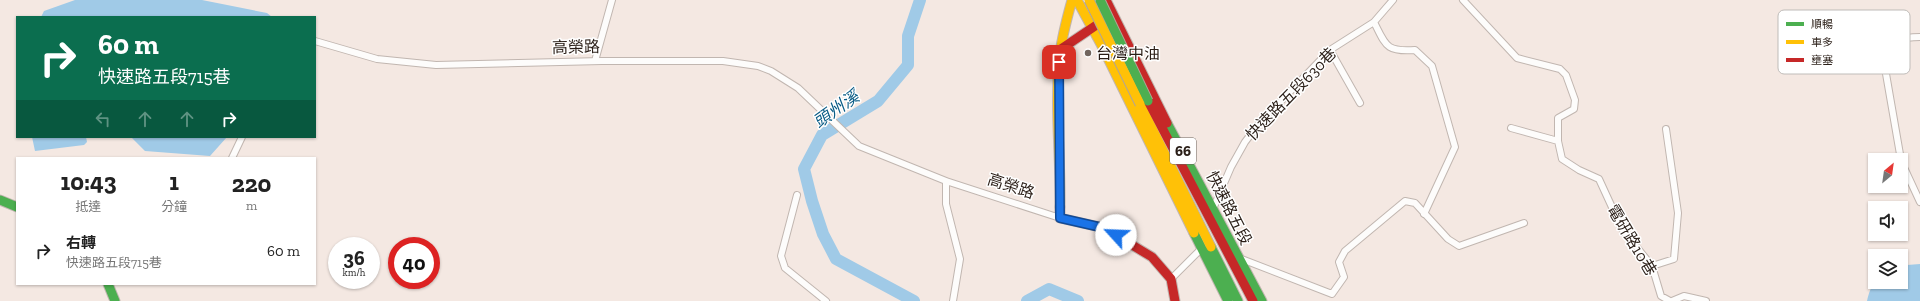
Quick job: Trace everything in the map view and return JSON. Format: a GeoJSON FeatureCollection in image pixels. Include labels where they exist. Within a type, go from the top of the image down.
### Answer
{"type":"FeatureCollection","features":[{"type":"Feature","properties":{"kind":"main road"},"geometry":{"type":"LineString","coordinates":[[1060,218],[1061,187],[1058,112],[1059,62],[1072,0]]}},
{"type":"Feature","properties":{"kind":"main road","name":"66"},"geometry":{"type":"LineString","coordinates":[[1077,0],[1228,301]]}},
{"type":"Feature","properties":{"kind":"main road","name":"66"},"geometry":{"type":"LineString","coordinates":[[1089,0],[1238,301]]}},
{"type":"Feature","properties":{"kind":"main road","name":"66"},"geometry":{"type":"LineString","coordinates":[[1100,0],[1169,144],[1253,301]]}},
{"type":"Feature","properties":{"kind":"main road","name":"快速路五段"},"geometry":{"type":"LineString","coordinates":[[1106,0],[1157,104],[1262,301]]}},
{"type":"Feature","properties":{"kind":"main road"},"geometry":{"type":"LineString","coordinates":[[1061,49],[1114,14]]}},
{"type":"Feature","properties":{"kind":"main road"},"geometry":{"type":"LineString","coordinates":[[0,200],[16,207]]}},
{"type":"Feature","properties":{"kind":"main road","name":"高榮路"},"geometry":{"type":"LineString","coordinates":[[1060,218],[1104,228],[1152,256],[1171,279],[1175,301]]}},
{"type":"Feature","properties":{"kind":"main road"},"geometry":{"type":"LineString","coordinates":[[108,285],[115,301]]}},
{"type":"Feature","properties":{"kind":"street"},"geometry":{"type":"LineString","coordinates":[[595,61],[612,0]]}},
{"type":"Feature","properties":{"kind":"street","name":"快速路五段630巷"},"geometry":{"type":"LineString","coordinates":[[1213,209],[1231,166],[1245,142],[1258,125],[1330,50],[1374,22],[1393,0]]}},
{"type":"Feature","properties":{"kind":"street","name":"電研路10巷"},"geometry":{"type":"LineString","coordinates":[[1464,0],[1517,58],[1560,69],[1566,75],[1575,100],[1574,108],[1558,118],[1558,141],[1562,159],[1579,170],[1599,179],[1622,228],[1652,266],[1661,296],[1671,301],[1684,296],[1706,301]]}},
{"type":"Feature","properties":{"kind":"street"},"geometry":{"type":"LineString","coordinates":[[1374,22],[1385,44],[1397,51],[1415,50],[1432,66],[1455,147],[1424,214]]}},
{"type":"Feature","properties":{"kind":"street","name":"高榮路"},"geometry":{"type":"LineString","coordinates":[[316,41],[377,59],[436,66],[595,61],[742,62],[771,71],[798,88],[859,146],[946,181],[1060,218]]}},
{"type":"Feature","properties":{"kind":"street"},"geometry":{"type":"LineString","coordinates":[[1330,50],[1360,103]]}},
{"type":"Feature","properties":{"kind":"street"},"geometry":{"type":"LineString","coordinates":[[1886,74],[1900,153]]}},
{"type":"Feature","properties":{"kind":"street"},"geometry":{"type":"LineString","coordinates":[[1511,128],[1558,141]]}},
{"type":"Feature","properties":{"kind":"street"},"geometry":{"type":"LineString","coordinates":[[1652,266],[1674,259],[1677,241],[1675,235],[1678,213],[1666,130]]}},
{"type":"Feature","properties":{"kind":"street"},"geometry":{"type":"LineString","coordinates":[[232,157],[242,138]]}},
{"type":"Feature","properties":{"kind":"street"},"geometry":{"type":"LineString","coordinates":[[1908,175],[1920,202]]}},
{"type":"Feature","properties":{"kind":"street"},"geometry":{"type":"LineString","coordinates":[[946,181],[946,204],[960,259],[953,301]]}},
{"type":"Feature","properties":{"kind":"street"},"geometry":{"type":"LineString","coordinates":[[797,195],[781,256],[785,268],[826,301]]}},
{"type":"Feature","properties":{"kind":"street"},"geometry":{"type":"LineString","coordinates":[[1238,257],[1332,294],[1344,277],[1339,262],[1345,251],[1405,201],[1415,203],[1448,239],[1459,246],[1524,223]]}},
{"type":"Feature","properties":{"kind":"street"},"geometry":{"type":"LineString","coordinates":[[1171,279],[1201,249]]}},
{"type":"Feature","properties":{"kind":"water"},"geometry":{"type":"Polygon","coordinates":[[[75,0],[202,0],[267,13],[271,16],[42,16],[44,11],[75,0]]]}},
{"type":"Feature","properties":{"kind":"water"},"geometry":{"type":"Polygon","coordinates":[[[32,138],[86,138],[87,142],[84,145],[35,151],[32,138]]]}},
{"type":"Feature","properties":{"kind":"water"},"geometry":{"type":"Polygon","coordinates":[[[132,138],[226,138],[210,156],[145,151],[132,138]]]}},
{"type":"Feature","properties":{"kind":"water"},"geometry":{"type":"Polygon","coordinates":[[[1920,264],[1920,301],[1867,301],[1871,289],[1908,289],[1908,265],[1920,264]]]}},
{"type":"Feature","properties":{"kind":"waterway","name":"頭州溪"},"geometry":{"type":"LineString","coordinates":[[914,301],[836,259],[823,234],[812,201],[804,169],[822,135],[878,101],[908,65],[908,36],[920,0]]}},
{"type":"Feature","properties":{"kind":"waterway","name":"頭州溪"},"geometry":{"type":"LineString","coordinates":[[1027,301],[1049,289],[1078,301]]}},
{"type":"Feature","properties":{"kind":"traffic: fast"},"geometry":{"type":"LineString","coordinates":[[1100,0],[1148,101]]}},
{"type":"Feature","properties":{"kind":"traffic: fast"},"geometry":{"type":"LineString","coordinates":[[1167,123],[1262,301]]}},
{"type":"Feature","properties":{"kind":"traffic: fast"},"geometry":{"type":"LineString","coordinates":[[0,200],[16,207]]}},
{"type":"Feature","properties":{"kind":"traffic: fast"},"geometry":{"type":"LineString","coordinates":[[1194,233],[1228,301]]}},
{"type":"Feature","properties":{"kind":"traffic: fast"},"geometry":{"type":"LineString","coordinates":[[1211,247],[1238,301]]}},
{"type":"Feature","properties":{"kind":"traffic: fast"},"geometry":{"type":"LineString","coordinates":[[108,285],[115,301]]}},
{"type":"Feature","properties":{"kind":"traffic: slow"},"geometry":{"type":"LineString","coordinates":[[1060,207],[1058,73],[1062,40],[1072,0]]}},
{"type":"Feature","properties":{"kind":"traffic: slow"},"geometry":{"type":"LineString","coordinates":[[1077,0],[1101,44],[1194,233]]}},
{"type":"Feature","properties":{"kind":"traffic: slow"},"geometry":{"type":"LineString","coordinates":[[1089,0],[1140,104]]}},
{"type":"Feature","properties":{"kind":"traffic: slow"},"geometry":{"type":"LineString","coordinates":[[1140,104],[1211,247]]}},
{"type":"Feature","properties":{"kind":"traffic: jam"},"geometry":{"type":"LineString","coordinates":[[1106,0],[1167,123]]}},
{"type":"Feature","properties":{"kind":"traffic: jam"},"geometry":{"type":"LineString","coordinates":[[1061,49],[1098,24]]}},
{"type":"Feature","properties":{"kind":"traffic: jam"},"geometry":{"type":"LineString","coordinates":[[1148,101],[1253,301]]}},
{"type":"Feature","properties":{"kind":"traffic: jam"},"geometry":{"type":"LineString","coordinates":[[1060,207],[1060,218],[1104,228],[1152,257],[1171,279],[1175,301]]}},
{"type":"Feature","properties":{"kind":"place","name":"台灣中油"},"geometry":{"type":"Point","coordinates":[1088,53]}},
{"type":"Feature","properties":{"kind":"route"},"geometry":{"type":"LineString","coordinates":[[1059,62],[1058,112],[1061,187],[1060,218],[1104,228],[1116,235]]}}]}
